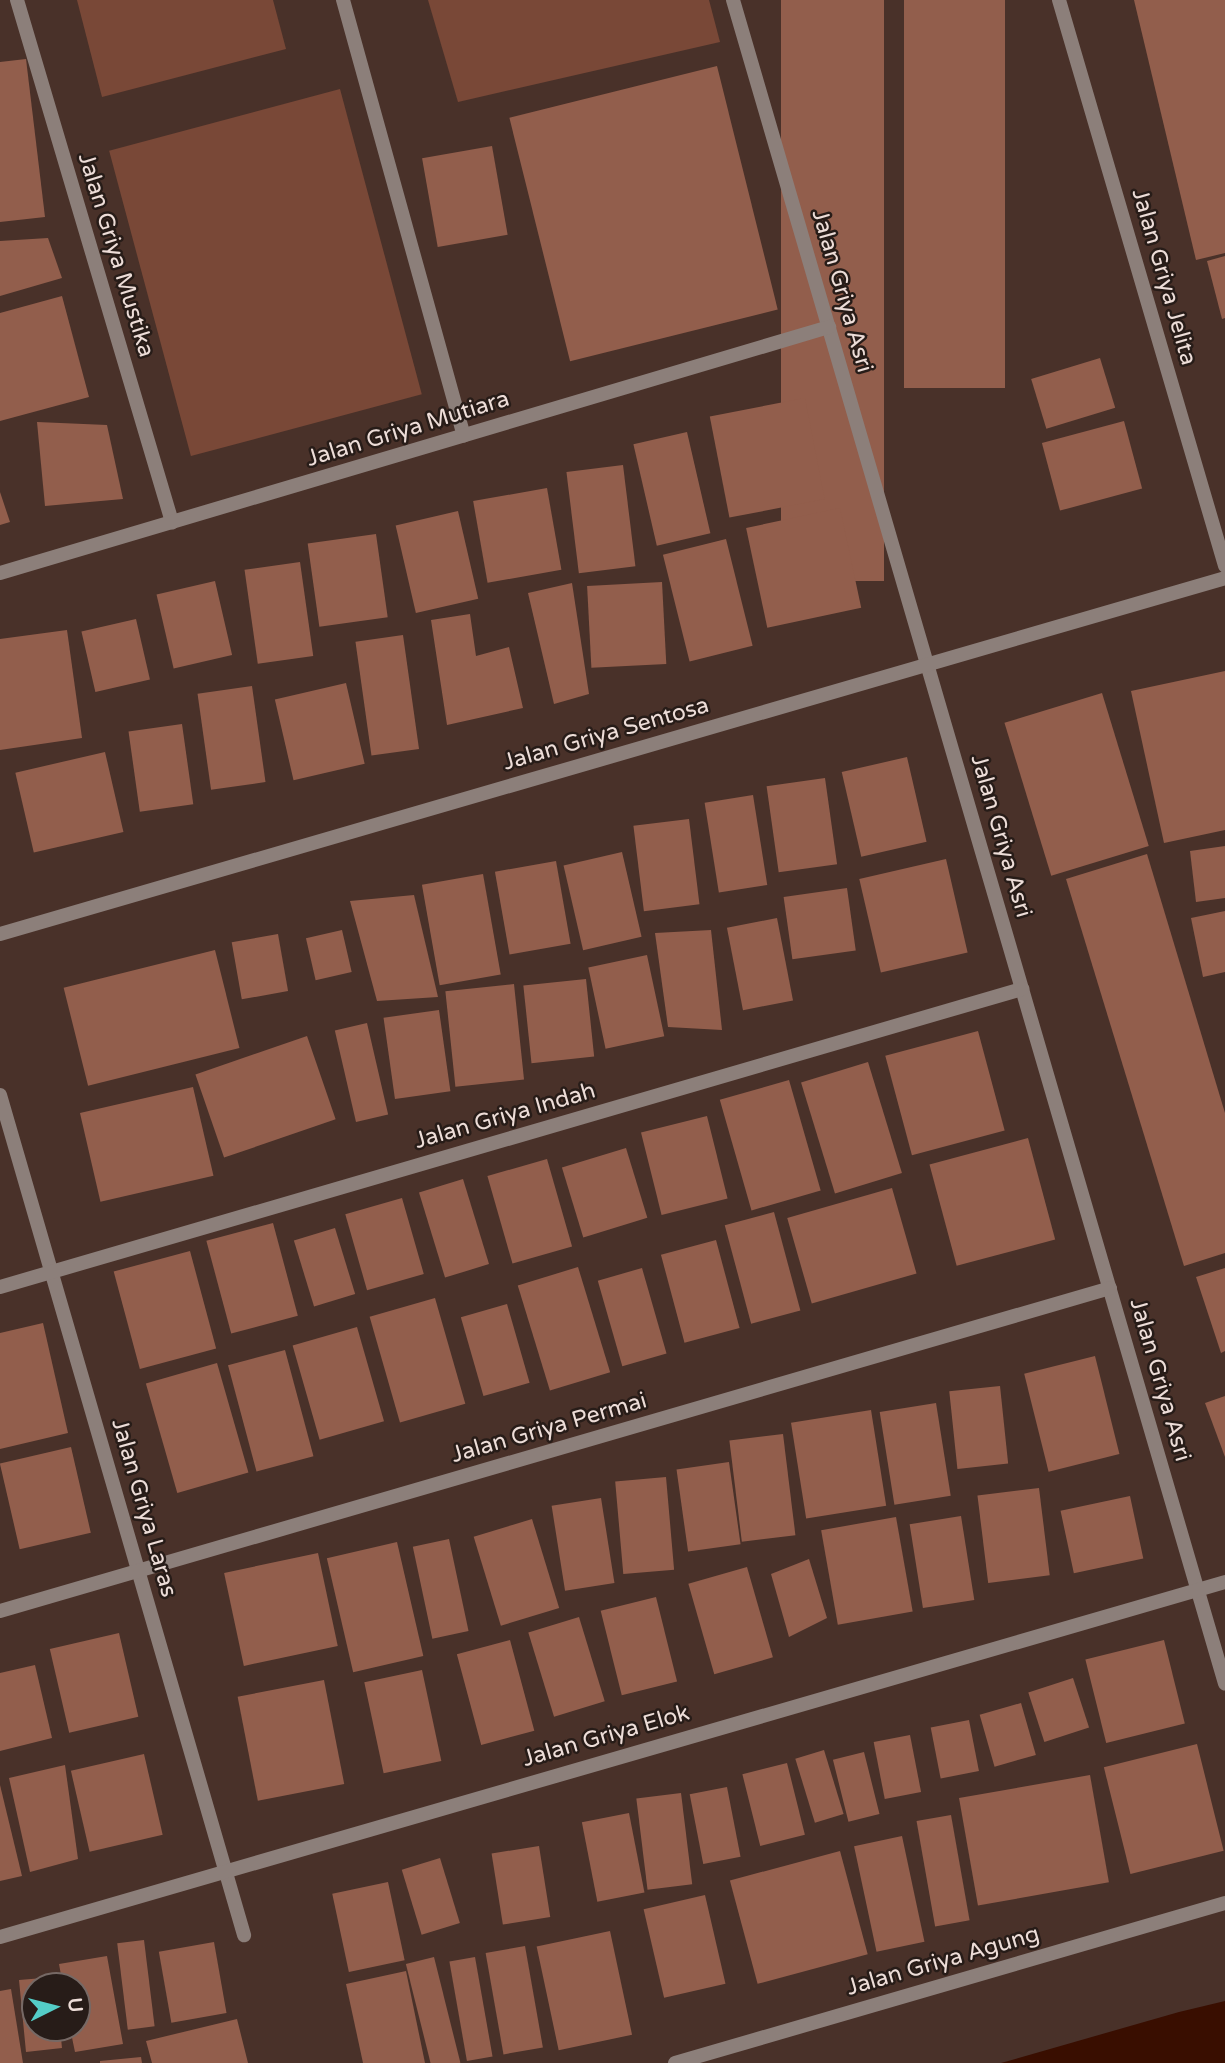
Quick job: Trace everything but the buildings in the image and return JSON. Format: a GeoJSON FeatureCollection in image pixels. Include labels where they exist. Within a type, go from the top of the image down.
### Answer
{"type":"FeatureCollection","features":[{"type":"Feature","properties":{"kind":"street","name":"Jalan Griya Mustika"},"geometry":{"type":"LineString","coordinates":[[17,0],[172,522]]}},
{"type":"Feature","properties":{"kind":"street"},"geometry":{"type":"LineString","coordinates":[[343,0],[464,436]]}},
{"type":"Feature","properties":{"kind":"street","name":"Jalan Griya Asri"},"geometry":{"type":"LineString","coordinates":[[733,0],[1225,1684]]}},
{"type":"Feature","properties":{"kind":"street","name":"Jalan Griya Jelita"},"geometry":{"type":"LineString","coordinates":[[1059,0],[1225,566]]}},
{"type":"Feature","properties":{"kind":"street","name":"Jalan Griya Mutiara"},"geometry":{"type":"LineString","coordinates":[[0,573],[829,327]]}},
{"type":"Feature","properties":{"kind":"street","name":"Jalan Griya Sentosa"},"geometry":{"type":"LineString","coordinates":[[0,934],[1225,578]]}},
{"type":"Feature","properties":{"kind":"street","name":"Jalan Griya Indah"},"geometry":{"type":"LineString","coordinates":[[0,1287],[1022,989]]}},
{"type":"Feature","properties":{"kind":"street","name":"Jalan Griya Laras"},"geometry":{"type":"LineString","coordinates":[[0,1095],[244,1935]]}},
{"type":"Feature","properties":{"kind":"street","name":"Jalan Griya Permai"},"geometry":{"type":"LineString","coordinates":[[0,1611],[1110,1288]]}},
{"type":"Feature","properties":{"kind":"street","name":"Jalan Griya Elok"},"geometry":{"type":"LineString","coordinates":[[0,1937],[226,1869],[1225,1582]]}},
{"type":"Feature","properties":{"kind":"street","name":"Jalan Griya Agung"},"geometry":{"type":"LineString","coordinates":[[674,2063],[1225,1903]]}},
{"type":"Feature","properties":{"kind":"shaded area"},"geometry":{"type":"Polygon","coordinates":[[[77,0],[273,0],[286,49],[102,97],[77,0]]]}},
{"type":"Feature","properties":{"kind":"shaded area"},"geometry":{"type":"Polygon","coordinates":[[[428,0],[709,0],[720,42],[458,102],[428,0]]]}},
{"type":"Feature","properties":{"kind":"shaded area"},"geometry":{"type":"Polygon","coordinates":[[[340,89],[422,394],[191,456],[109,151],[340,89]]]}},
{"type":"Feature","properties":{"kind":"shaded area"},"geometry":{"type":"Polygon","coordinates":[[[1225,2001],[1225,2063],[1001,2063],[1179,2012],[1225,2001]]]}}]}
